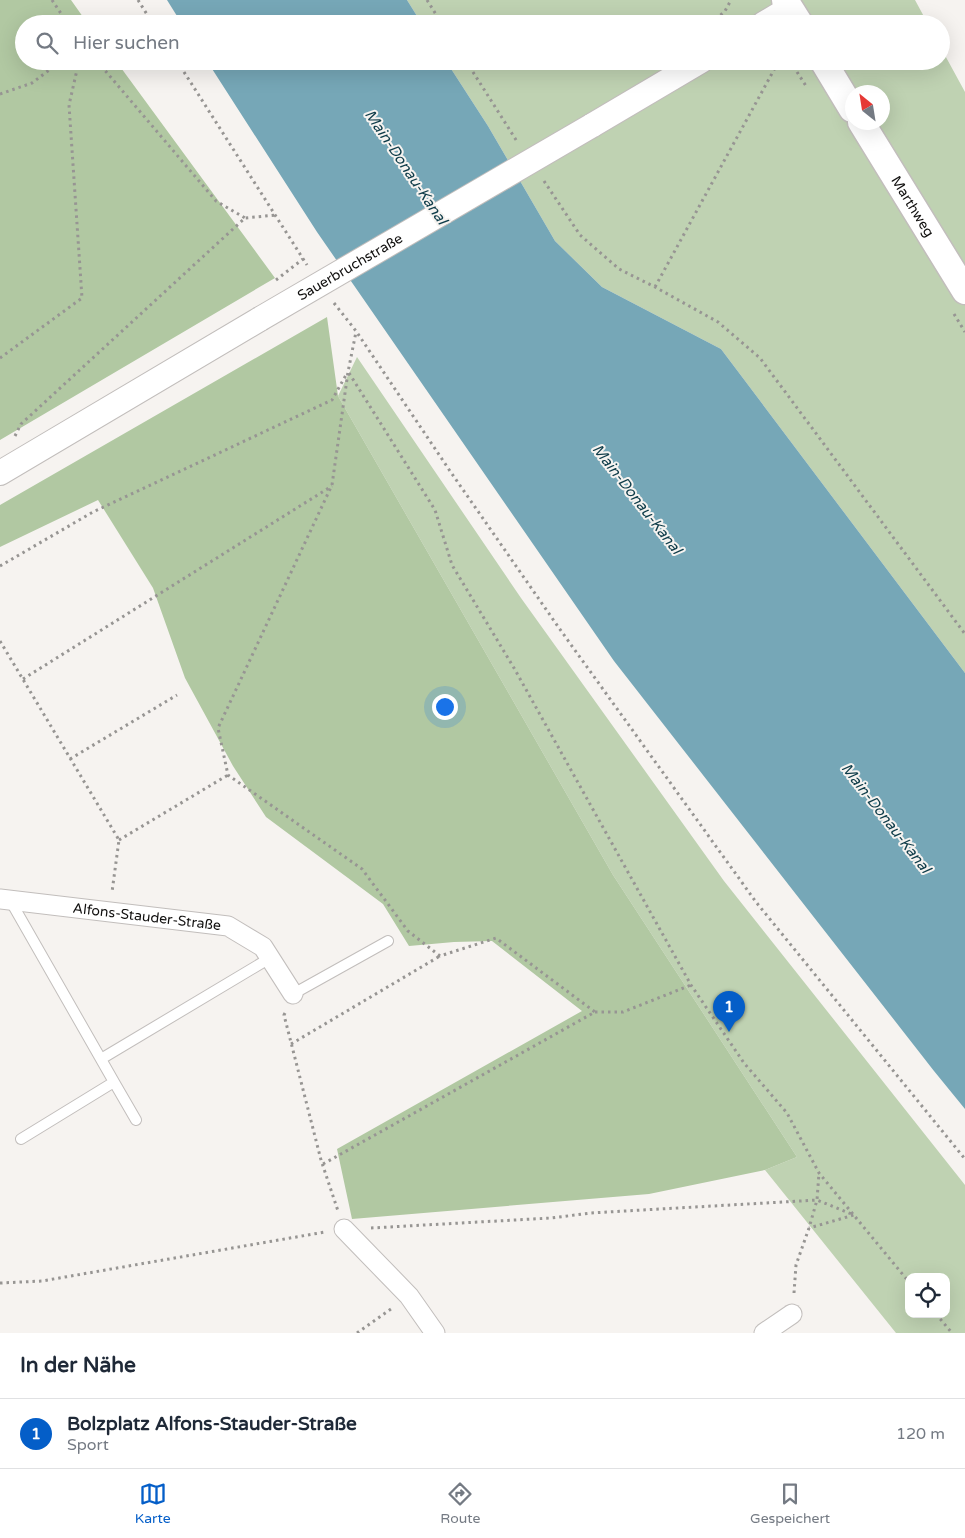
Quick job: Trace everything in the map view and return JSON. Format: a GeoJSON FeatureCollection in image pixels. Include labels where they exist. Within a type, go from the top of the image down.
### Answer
{"type":"FeatureCollection","features":[{"type":"Feature","properties":{"kind":"main road"},"geometry":{"type":"LineString","coordinates":[[828,70],[845,97]]}},
{"type":"Feature","properties":{"kind":"main road","name":"Marthweg"},"geometry":{"type":"LineString","coordinates":[[866,130],[965,291]]}},
{"type":"Feature","properties":{"kind":"street","name":"Sauerbruchstraße"},"geometry":{"type":"LineString","coordinates":[[0,473],[685,70]]}},
{"type":"Feature","properties":{"kind":"street","name":"Alfons-Stauder-Straße"},"geometry":{"type":"LineString","coordinates":[[5,900],[228,926],[263,947],[293,994]]}},
{"type":"Feature","properties":{"kind":"street"},"geometry":{"type":"LineString","coordinates":[[344,1229],[409,1296],[435,1333]]}},
{"type":"Feature","properties":{"kind":"street"},"geometry":{"type":"LineString","coordinates":[[764,1333],[792,1314]]}},
{"type":"Feature","properties":{"kind":"lane"},"geometry":{"type":"LineString","coordinates":[[5,900],[136,1120]]}},
{"type":"Feature","properties":{"kind":"lane"},"geometry":{"type":"LineString","coordinates":[[293,994],[388,941]]}},
{"type":"Feature","properties":{"kind":"lane"},"geometry":{"type":"LineString","coordinates":[[101,1059],[270,958]]}},
{"type":"Feature","properties":{"kind":"lane"},"geometry":{"type":"LineString","coordinates":[[21,1139],[114,1082]]}},
{"type":"Feature","properties":{"kind":"path"},"geometry":{"type":"LineString","coordinates":[[52,0],[62,15]]}},
{"type":"Feature","properties":{"kind":"path"},"geometry":{"type":"LineString","coordinates":[[138,0],[147,15]]}},
{"type":"Feature","properties":{"kind":"path"},"geometry":{"type":"LineString","coordinates":[[427,0],[436,15]]}},
{"type":"Feature","properties":{"kind":"path"},"geometry":{"type":"LineString","coordinates":[[721,15],[731,0]]}},
{"type":"Feature","properties":{"kind":"path"},"geometry":{"type":"LineString","coordinates":[[0,94],[32,83],[49,70]]}},
{"type":"Feature","properties":{"kind":"path"},"geometry":{"type":"LineString","coordinates":[[0,358],[82,298],[69,105],[77,70]]}},
{"type":"Feature","properties":{"kind":"path"},"geometry":{"type":"LineString","coordinates":[[105,70],[216,202],[245,218],[276,215]]}},
{"type":"Feature","properties":{"kind":"path"},"geometry":{"type":"LineString","coordinates":[[183,70],[309,268]]}},
{"type":"Feature","properties":{"kind":"path"},"geometry":{"type":"LineString","coordinates":[[472,70],[522,147]]}},
{"type":"Feature","properties":{"kind":"path"},"geometry":{"type":"LineString","coordinates":[[655,287],[774,70]]}},
{"type":"Feature","properties":{"kind":"path"},"geometry":{"type":"LineString","coordinates":[[543,179],[580,235],[619,269],[718,322],[760,358],[965,634]]}},
{"type":"Feature","properties":{"kind":"path"},"geometry":{"type":"LineString","coordinates":[[25,458],[14,438],[21,424],[245,218]]}},
{"type":"Feature","properties":{"kind":"path"},"geometry":{"type":"LineString","coordinates":[[440,956],[408,931],[362,869],[228,775],[218,728],[332,485],[348,372],[356,331],[455,479],[559,628],[756,902],[965,1158]]}},
{"type":"Feature","properties":{"kind":"path"},"geometry":{"type":"LineString","coordinates":[[0,566],[93,512],[332,400],[348,372]]}},
{"type":"Feature","properties":{"kind":"path"},"geometry":{"type":"LineString","coordinates":[[348,372],[435,510],[452,565],[514,668],[691,985],[744,1063],[787,1113],[819,1173],[905,1277]]}},
{"type":"Feature","properties":{"kind":"path"},"geometry":{"type":"LineString","coordinates":[[23,678],[332,485]]}},
{"type":"Feature","properties":{"kind":"path"},"geometry":{"type":"LineString","coordinates":[[0,641],[119,840],[109,912]]}},
{"type":"Feature","properties":{"kind":"path"},"geometry":{"type":"LineString","coordinates":[[70,759],[177,694]]}},
{"type":"Feature","properties":{"kind":"path"},"geometry":{"type":"LineString","coordinates":[[119,840],[228,775]]}},
{"type":"Feature","properties":{"kind":"path"},"geometry":{"type":"LineString","coordinates":[[291,1044],[440,956],[496,938],[595,1012]]}},
{"type":"Feature","properties":{"kind":"path"},"geometry":{"type":"LineString","coordinates":[[323,1164],[595,1012],[623,1012],[691,985]]}},
{"type":"Feature","properties":{"kind":"path"},"geometry":{"type":"LineString","coordinates":[[293,994],[284,1016],[323,1164],[344,1229]]}},
{"type":"Feature","properties":{"kind":"path"},"geometry":{"type":"LineString","coordinates":[[792,1314],[796,1265],[817,1200],[819,1173]]}},
{"type":"Feature","properties":{"kind":"path"},"geometry":{"type":"LineString","coordinates":[[720,1205],[817,1200],[854,1215]]}},
{"type":"Feature","properties":{"kind":"path"},"geometry":{"type":"LineString","coordinates":[[809,1228],[854,1215]]}},
{"type":"Feature","properties":{"kind":"path"},"geometry":{"type":"LineString","coordinates":[[357,1333],[409,1296]]}},
{"type":"Feature","properties":{"kind":"path"},"geometry":{"type":"LineString","coordinates":[[939,1318],[952,1333]]}},
{"type":"Feature","properties":{"kind":"green space"},"geometry":{"type":"Polygon","coordinates":[[[0,0],[71,0],[82,15],[15,15],[15,70],[123,70],[275,278],[0,440],[0,0]]]}},
{"type":"Feature","properties":{"kind":"green space"},"geometry":{"type":"Polygon","coordinates":[[[407,0],[915,0],[923,15],[416,15],[407,0]]]}},
{"type":"Feature","properties":{"kind":"green space"},"geometry":{"type":"Polygon","coordinates":[[[950,64],[965,92],[965,673],[721,349],[602,287],[555,241],[488,126],[452,70],[950,70],[950,64]]]}},
{"type":"Feature","properties":{"kind":"green space"},"geometry":{"type":"Polygon","coordinates":[[[327,317],[338,396],[613,875],[797,1157],[765,1170],[649,1194],[352,1219],[337,1149],[582,1011],[492,941],[409,946],[383,904],[266,817],[233,766],[185,678],[153,588],[98,500],[0,547],[0,505],[327,317]]]}},
{"type":"Feature","properties":{"kind":"green space"},"geometry":{"type":"Polygon","coordinates":[[[357,357],[521,598],[724,881],[965,1185],[965,1333],[896,1333],[765,1170],[797,1157],[613,875],[338,396],[357,357]]]}},
{"type":"Feature","properties":{"kind":"water"},"geometry":{"type":"Polygon","coordinates":[[[167,0],[407,0],[416,15],[176,15],[167,0]]]}},
{"type":"Feature","properties":{"kind":"water","name":"Main-Donau-Kanal"},"geometry":{"type":"Polygon","coordinates":[[[213,70],[452,70],[488,126],[555,241],[602,287],[721,349],[965,673],[965,1109],[614,661],[317,232],[213,70]]]}},
{"type":"Feature","properties":{"kind":"place","name":"Bolzplatz Alfons-Stauder-Straße"},"geometry":{"type":"Point","coordinates":[729,1032]}}]}
